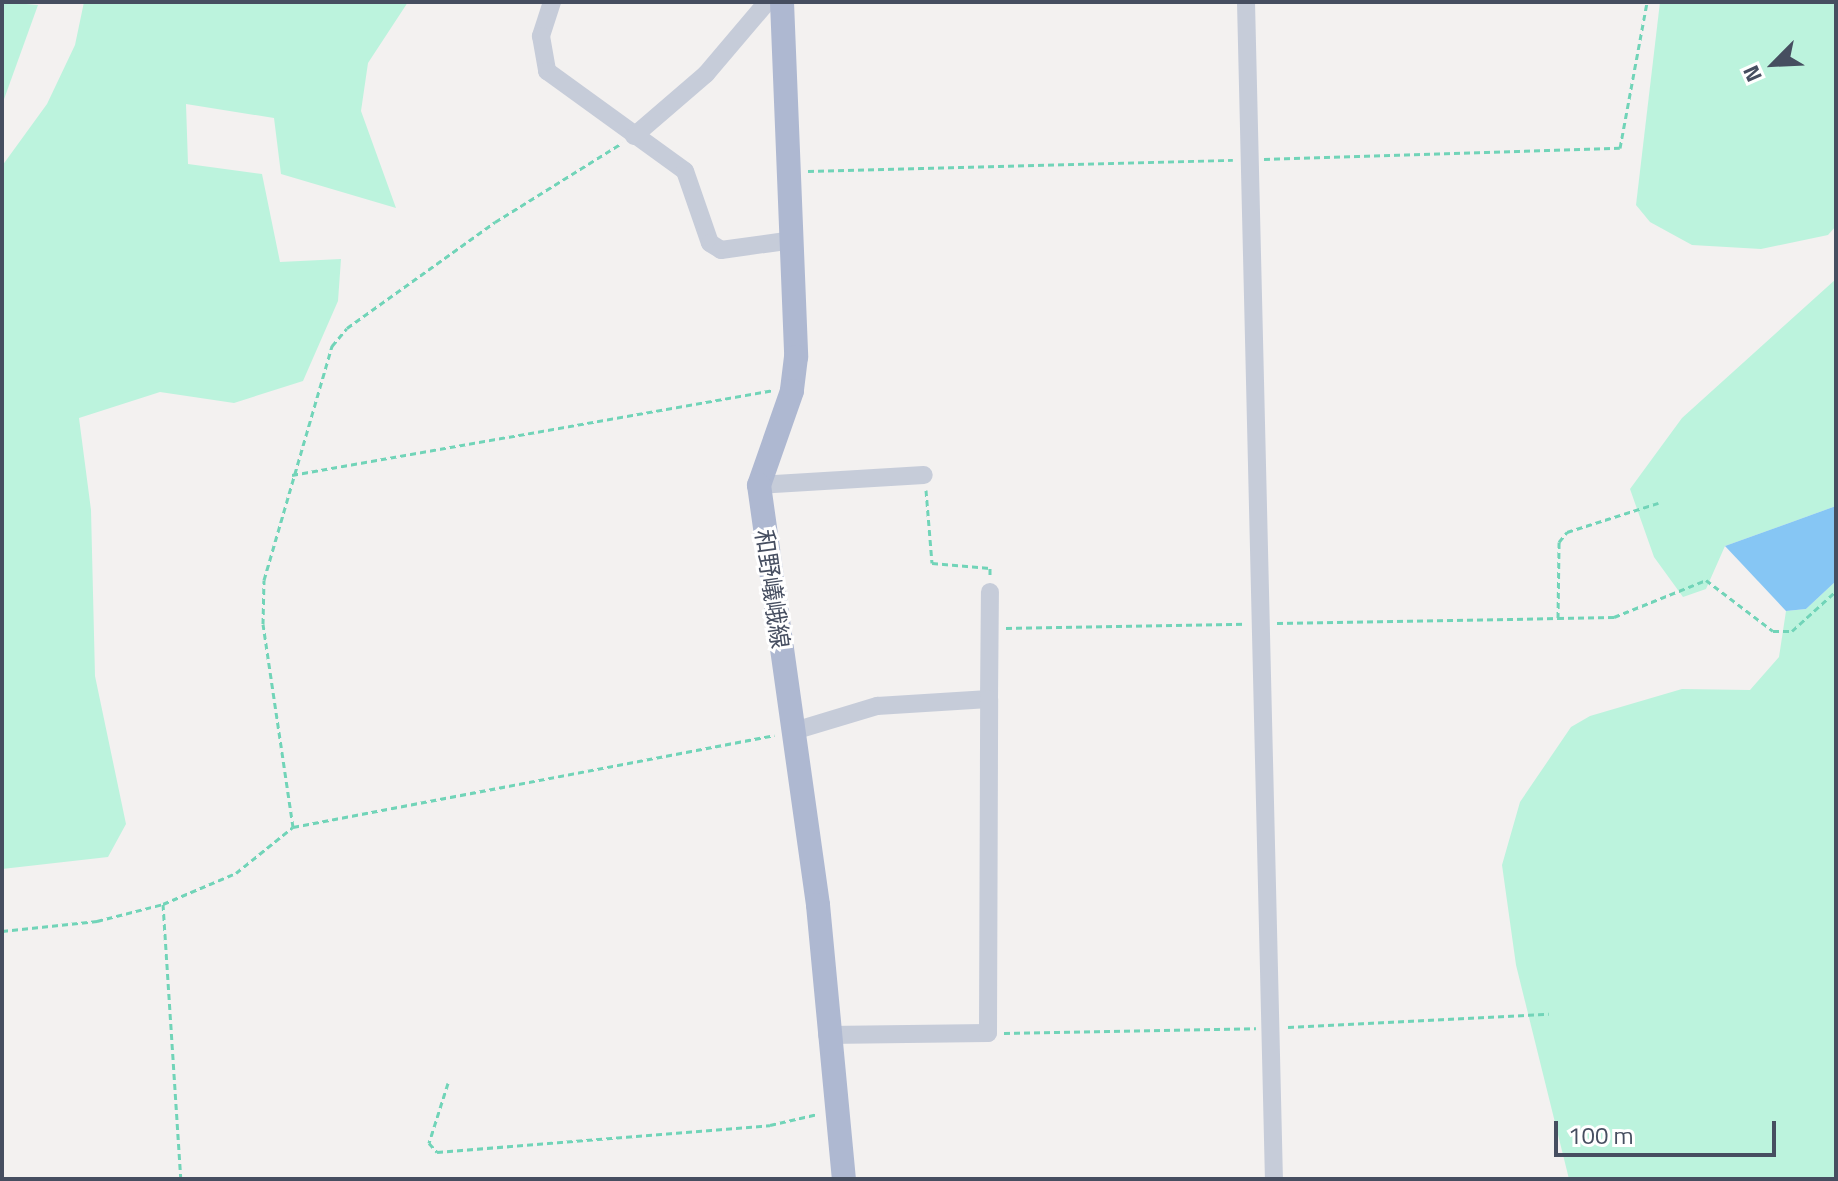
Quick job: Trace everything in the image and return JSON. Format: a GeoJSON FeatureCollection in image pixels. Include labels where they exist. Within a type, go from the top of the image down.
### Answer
{"type":"FeatureCollection","features":[{"type":"Feature","properties":{"kind":"main road","name":"和野嶬峨線"},"geometry":{"type":"LineString","coordinates":[[782,2],[792,172],[792,391],[759,485],[818,905],[833,1111],[844,1179]]}},
{"type":"Feature","properties":{"kind":"street"},"geometry":{"type":"LineString","coordinates":[[552,2],[541,36],[547,71],[693,182],[710,243],[721,250],[793,240]]}},
{"type":"Feature","properties":{"kind":"street"},"geometry":{"type":"LineString","coordinates":[[634,136],[706,74],[767,2]]}},
{"type":"Feature","properties":{"kind":"street"},"geometry":{"type":"LineString","coordinates":[[1246,2],[1274,1179]]}},
{"type":"Feature","properties":{"kind":"street"},"geometry":{"type":"LineString","coordinates":[[759,485],[924,475]]}},
{"type":"Feature","properties":{"kind":"street"},"geometry":{"type":"LineString","coordinates":[[827,1035],[988,1033],[990,592]]}},
{"type":"Feature","properties":{"kind":"street"},"geometry":{"type":"LineString","coordinates":[[794,731],[877,706],[989,699]]}},
{"type":"Feature","properties":{"kind":"path"},"geometry":{"type":"LineString","coordinates":[[792,172],[1620,148],[1647,2]]}},
{"type":"Feature","properties":{"kind":"path"},"geometry":{"type":"LineString","coordinates":[[293,827],[263,624],[264,580],[292,475],[332,346],[347,328],[495,222],[634,136]]}},
{"type":"Feature","properties":{"kind":"path"},"geometry":{"type":"LineString","coordinates":[[292,475],[792,391]]}},
{"type":"Feature","properties":{"kind":"path"},"geometry":{"type":"LineString","coordinates":[[924,475],[928,556],[932,563],[990,568],[990,592]]}},
{"type":"Feature","properties":{"kind":"path"},"geometry":{"type":"LineString","coordinates":[[1558,618],[1559,542],[1567,532],[1658,503]]}},
{"type":"Feature","properties":{"kind":"path"},"geometry":{"type":"LineString","coordinates":[[990,629],[1614,617],[1706,580],[1773,631],[1792,631],[1836,591]]}},
{"type":"Feature","properties":{"kind":"path"},"geometry":{"type":"LineString","coordinates":[[2,931],[97,921],[163,904],[236,873],[293,827],[794,731]]}},
{"type":"Feature","properties":{"kind":"path"},"geometry":{"type":"LineString","coordinates":[[163,904],[181,1179]]}},
{"type":"Feature","properties":{"kind":"path"},"geometry":{"type":"LineString","coordinates":[[988,1033],[1271,1028],[1549,1014]]}},
{"type":"Feature","properties":{"kind":"path"},"geometry":{"type":"LineString","coordinates":[[448,1083],[429,1143],[437,1152],[770,1125],[833,1111]]}},
{"type":"Feature","properties":{"kind":"green space"},"geometry":{"type":"Polygon","coordinates":[[[2,2],[38,5],[3,102],[2,102],[2,2]]]}},
{"type":"Feature","properties":{"kind":"green space"},"geometry":{"type":"Polygon","coordinates":[[[84,2],[408,2],[368,63],[361,111],[396,208],[281,174],[274,118],[186,104],[188,164],[262,174],[280,262],[341,259],[338,301],[303,381],[234,403],[160,392],[79,418],[91,510],[95,676],[126,824],[108,857],[2,869],[2,166],[47,104],[75,45],[84,2]]]}},
{"type":"Feature","properties":{"kind":"green space"},"geometry":{"type":"Polygon","coordinates":[[[1660,2],[1836,2],[1836,226],[1828,235],[1761,249],[1692,245],[1650,222],[1636,205],[1660,2]]]}},
{"type":"Feature","properties":{"kind":"green space"},"geometry":{"type":"Polygon","coordinates":[[[1836,279],[1836,506],[1725,546],[1706,589],[1683,597],[1654,557],[1630,489],[1682,418],[1836,279]]]}},
{"type":"Feature","properties":{"kind":"green space"},"geometry":{"type":"Polygon","coordinates":[[[1836,581],[1836,1179],[1569,1179],[1516,965],[1502,865],[1520,802],[1571,727],[1590,716],[1682,689],[1750,690],[1779,657],[1786,611],[1806,609],[1836,581]]]}},
{"type":"Feature","properties":{"kind":"water"},"geometry":{"type":"Polygon","coordinates":[[[1836,506],[1836,581],[1806,609],[1786,611],[1725,546],[1836,506]]]}}]}
